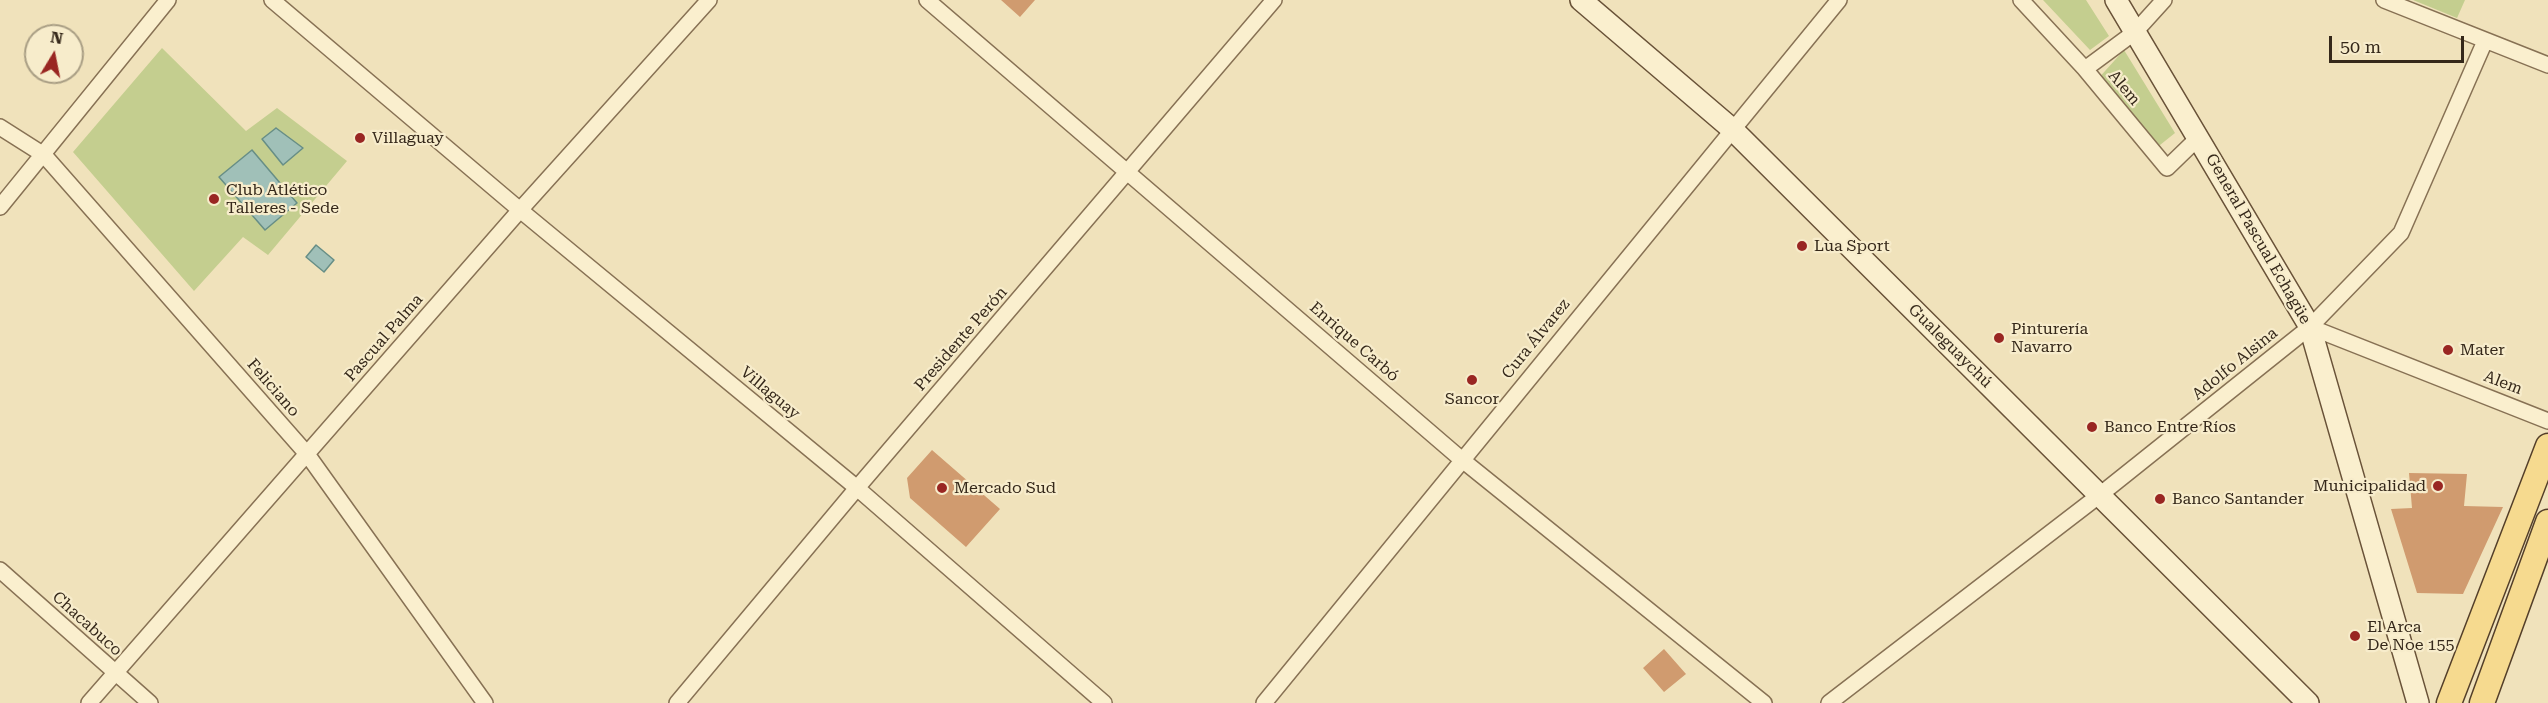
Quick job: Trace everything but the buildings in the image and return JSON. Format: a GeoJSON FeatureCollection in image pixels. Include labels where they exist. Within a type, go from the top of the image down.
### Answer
{"type":"FeatureCollection","features":[{"type":"Feature","properties":{"kind":"main road"},"geometry":{"type":"LineString","coordinates":[[2449,703],[2548,446]]}},
{"type":"Feature","properties":{"kind":"main road"},"geometry":{"type":"LineString","coordinates":[[2482,703],[2548,522]]}},
{"type":"Feature","properties":{"kind":"street"},"geometry":{"type":"LineString","coordinates":[[0,207],[44,156],[168,0]]}},
{"type":"Feature","properties":{"kind":"street","name":"Villaguay"},"geometry":{"type":"LineString","coordinates":[[272,0],[520,210],[857,488],[1104,703]]}},
{"type":"Feature","properties":{"kind":"street","name":"Pascual Palma"},"geometry":{"type":"LineString","coordinates":[[89,703],[520,210],[709,0]]}},
{"type":"Feature","properties":{"kind":"street","name":"Enrique Carbó"},"geometry":{"type":"LineString","coordinates":[[927,0],[1461,459],[1764,703]]}},
{"type":"Feature","properties":{"kind":"street","name":"Presidente Perón"},"geometry":{"type":"LineString","coordinates":[[677,703],[857,488],[1274,0]]}},
{"type":"Feature","properties":{"kind":"street","name":"Gualeguaychú"},"geometry":{"type":"LineString","coordinates":[[1581,0],[1732,129],[2101,494],[2308,703]]}},
{"type":"Feature","properties":{"kind":"street","name":"Cura Álvarez"},"geometry":{"type":"LineString","coordinates":[[1264,703],[1461,459],[1839,0]]}},
{"type":"Feature","properties":{"kind":"street","name":"Alem"},"geometry":{"type":"LineString","coordinates":[[2021,0],[2085,69],[2167,168],[2199,137]]}},
{"type":"Feature","properties":{"kind":"street","name":"General Pascual Echagüe"},"geometry":{"type":"LineString","coordinates":[[2116,0],[2310,327],[2418,703]]}},
{"type":"Feature","properties":{"kind":"street"},"geometry":{"type":"LineString","coordinates":[[2085,69],[2135,32],[2164,0]]}},
{"type":"Feature","properties":{"kind":"street"},"geometry":{"type":"LineString","coordinates":[[2384,0],[2548,65]]}},
{"type":"Feature","properties":{"kind":"street","name":"Adolfo Alsina"},"geometry":{"type":"LineString","coordinates":[[1829,703],[2101,494],[2310,327],[2401,233],[2485,41]]}},
{"type":"Feature","properties":{"kind":"street","name":"Feliciano"},"geometry":{"type":"LineString","coordinates":[[0,127],[44,156],[307,454],[485,703]]}},
{"type":"Feature","properties":{"kind":"street","name":"Alem"},"geometry":{"type":"LineString","coordinates":[[2310,327],[2548,421]]}},
{"type":"Feature","properties":{"kind":"street","name":"Chacabuco"},"geometry":{"type":"LineString","coordinates":[[0,570],[150,703]]}},
{"type":"Feature","properties":{"kind":"green space"},"geometry":{"type":"Polygon","coordinates":[[[2043,0],[2086,0],[2109,36],[2090,50],[2043,0]]]}},
{"type":"Feature","properties":{"kind":"green space"},"geometry":{"type":"Polygon","coordinates":[[[2413,0],[2465,0],[2457,18],[2413,0]]]}},
{"type":"Feature","properties":{"kind":"green space","name":"Club Atlético Talleres - Sede"},"geometry":{"type":"Polygon","coordinates":[[[162,48],[246,131],[277,108],[347,161],[268,255],[243,237],[194,291],[73,152],[162,48]]]}},
{"type":"Feature","properties":{"kind":"green space"},"geometry":{"type":"Polygon","coordinates":[[[2124,50],[2175,133],[2155,149],[2096,81],[2124,50]]]}},
{"type":"Feature","properties":{"kind":"water"},"geometry":{"type":"Polygon","coordinates":[[[276,128],[303,148],[283,165],[262,139],[276,128]]]}},
{"type":"Feature","properties":{"kind":"water"},"geometry":{"type":"Polygon","coordinates":[[[252,150],[297,203],[265,230],[219,177],[252,150]]]}},
{"type":"Feature","properties":{"kind":"water"},"geometry":{"type":"Polygon","coordinates":[[[316,245],[334,260],[324,272],[306,257],[316,245]]]}},
{"type":"Feature","properties":{"kind":"place","name":"Villaguay"},"geometry":{"type":"Point","coordinates":[360,138]}},
{"type":"Feature","properties":{"kind":"place","name":"Club Atlético Talleres - Sede"},"geometry":{"type":"Point","coordinates":[214,199]}},
{"type":"Feature","properties":{"kind":"place","name":"Lua Sport"},"geometry":{"type":"Point","coordinates":[1802,246]}},
{"type":"Feature","properties":{"kind":"place","name":"Pinturería Navarro"},"geometry":{"type":"Point","coordinates":[1999,338]}},
{"type":"Feature","properties":{"kind":"place","name":"Mater"},"geometry":{"type":"Point","coordinates":[2448,350]}},
{"type":"Feature","properties":{"kind":"place","name":"Sancor"},"geometry":{"type":"Point","coordinates":[1472,380]}},
{"type":"Feature","properties":{"kind":"place","name":"Banco Entre Ríos"},"geometry":{"type":"Point","coordinates":[2092,427]}},
{"type":"Feature","properties":{"kind":"place","name":"Municipalidad"},"geometry":{"type":"Point","coordinates":[2438,486]}},
{"type":"Feature","properties":{"kind":"place","name":"Mercado Sud"},"geometry":{"type":"Point","coordinates":[942,488]}},
{"type":"Feature","properties":{"kind":"place","name":"Banco Santander"},"geometry":{"type":"Point","coordinates":[2160,499]}},
{"type":"Feature","properties":{"kind":"place","name":"El Arca De Noe 155"},"geometry":{"type":"Point","coordinates":[2355,636]}}]}
